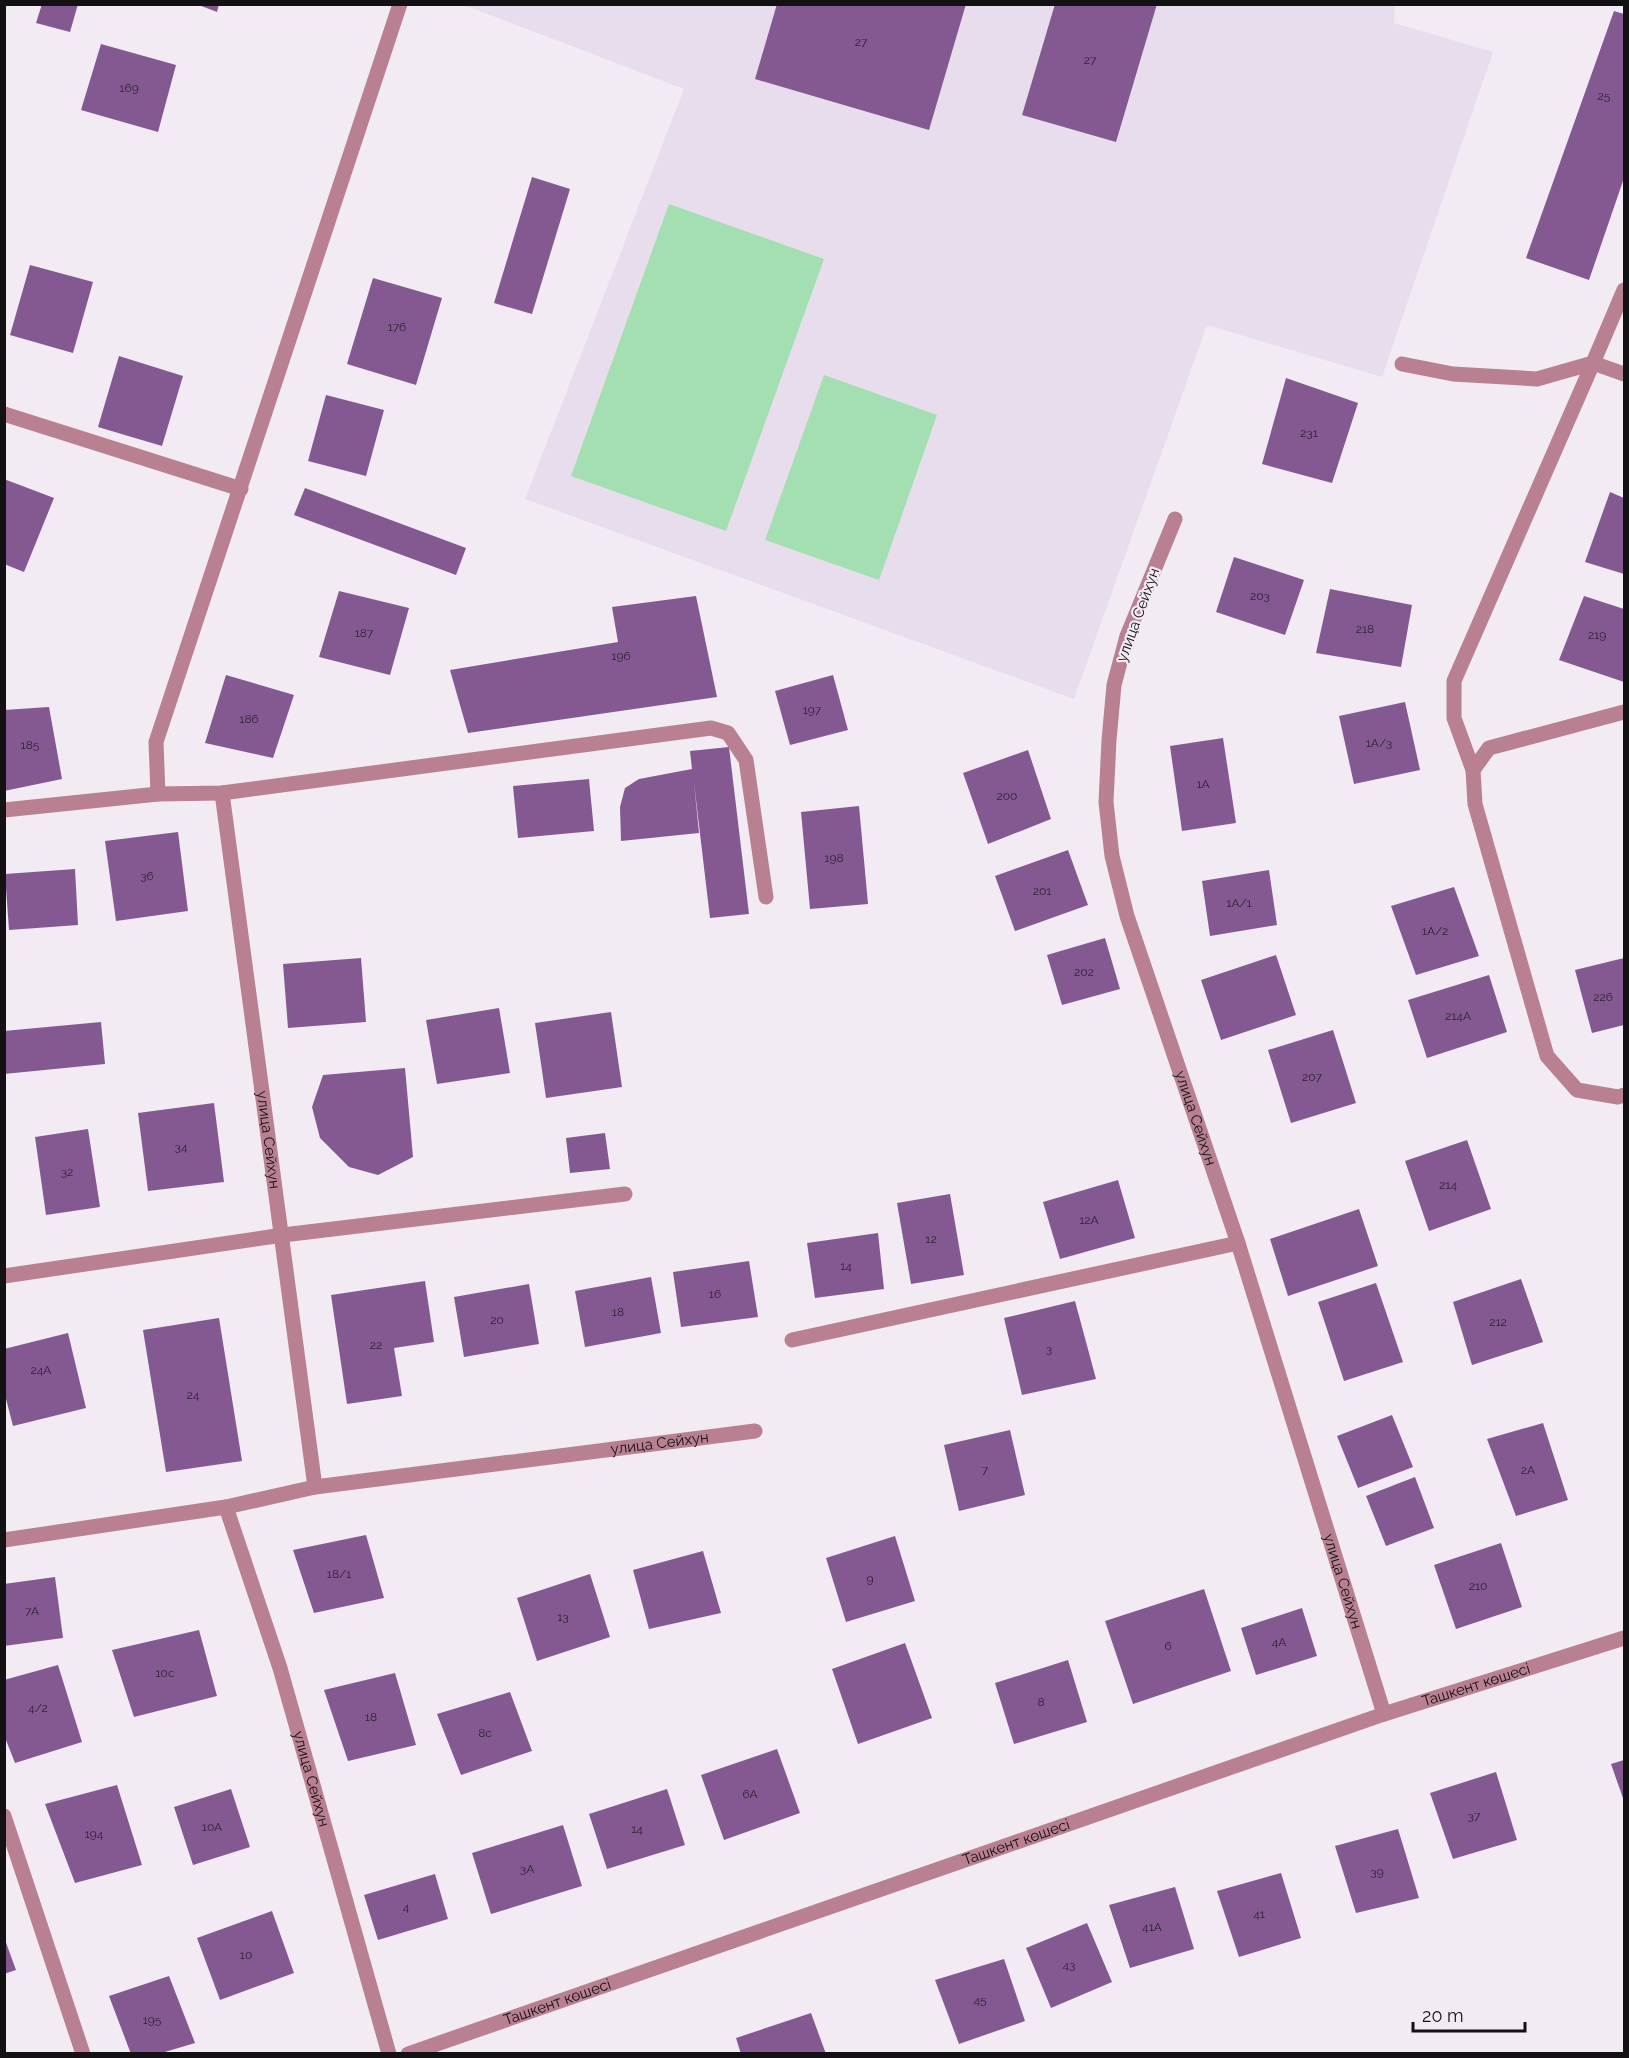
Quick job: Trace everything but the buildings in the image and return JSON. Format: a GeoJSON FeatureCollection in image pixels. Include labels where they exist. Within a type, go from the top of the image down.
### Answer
{"type":"FeatureCollection","features":[{"type":"Feature","properties":{"kind":"street"},"geometry":{"type":"LineString","coordinates":[[158,794],[156,742],[400,4]]}},
{"type":"Feature","properties":{"kind":"street"},"geometry":{"type":"LineString","coordinates":[[1624,290],[1454,681],[1454,718],[1473,770],[1475,804],[1547,1056],[1577,1090],[1618,1097],[1624,1095]]}},
{"type":"Feature","properties":{"kind":"street"},"geometry":{"type":"LineString","coordinates":[[1402,364],[1453,374],[1537,380],[1593,363],[1624,374]]}},
{"type":"Feature","properties":{"kind":"street"},"geometry":{"type":"LineString","coordinates":[[4,414],[241,489]]}},
{"type":"Feature","properties":{"kind":"street","name":"улица Сейхун"},"geometry":{"type":"LineString","coordinates":[[1175,519],[1127,636],[1114,685],[1108,740],[1106,802],[1112,856],[1127,916],[1238,1243],[1384,1714]]}},
{"type":"Feature","properties":{"kind":"street"},"geometry":{"type":"LineString","coordinates":[[1473,770],[1489,748],[1624,712]]}},
{"type":"Feature","properties":{"kind":"street"},"geometry":{"type":"LineString","coordinates":[[4,810],[158,794],[222,793],[711,728],[728,733],[746,759],[766,897]]}},
{"type":"Feature","properties":{"kind":"street","name":"улица Сейхун"},"geometry":{"type":"LineString","coordinates":[[222,793],[315,1486]]}},
{"type":"Feature","properties":{"kind":"street"},"geometry":{"type":"LineString","coordinates":[[4,1276],[283,1235],[625,1194]]}},
{"type":"Feature","properties":{"kind":"street"},"geometry":{"type":"LineString","coordinates":[[792,1340],[1238,1243]]}},
{"type":"Feature","properties":{"kind":"street","name":"улица Сейхун"},"geometry":{"type":"LineString","coordinates":[[4,1540],[226,1507],[315,1486],[755,1431]]}},
{"type":"Feature","properties":{"kind":"street","name":"улица Сейхун"},"geometry":{"type":"LineString","coordinates":[[226,1507],[280,1668],[389,2054]]}},
{"type":"Feature","properties":{"kind":"street","name":"Ташкент көшесі"},"geometry":{"type":"LineString","coordinates":[[408,2054],[1384,1714],[1624,1638]]}},
{"type":"Feature","properties":{"kind":"street"},"geometry":{"type":"LineString","coordinates":[[4,1816],[83,2054]]}},
{"type":"Feature","properties":{"kind":"shaded area"},"geometry":{"type":"Polygon","coordinates":[[[1395,4],[1394,23],[1493,52],[1382,377],[1207,325],[1074,699],[525,499],[684,89],[464,5],[1395,4]]]}},
{"type":"Feature","properties":{"kind":"green space"},"geometry":{"type":"Polygon","coordinates":[[[669,204],[824,259],[726,531],[571,476],[669,204]]]}},
{"type":"Feature","properties":{"kind":"green space"},"geometry":{"type":"Polygon","coordinates":[[[824,375],[937,415],[879,580],[765,540],[824,375]]]}}]}
